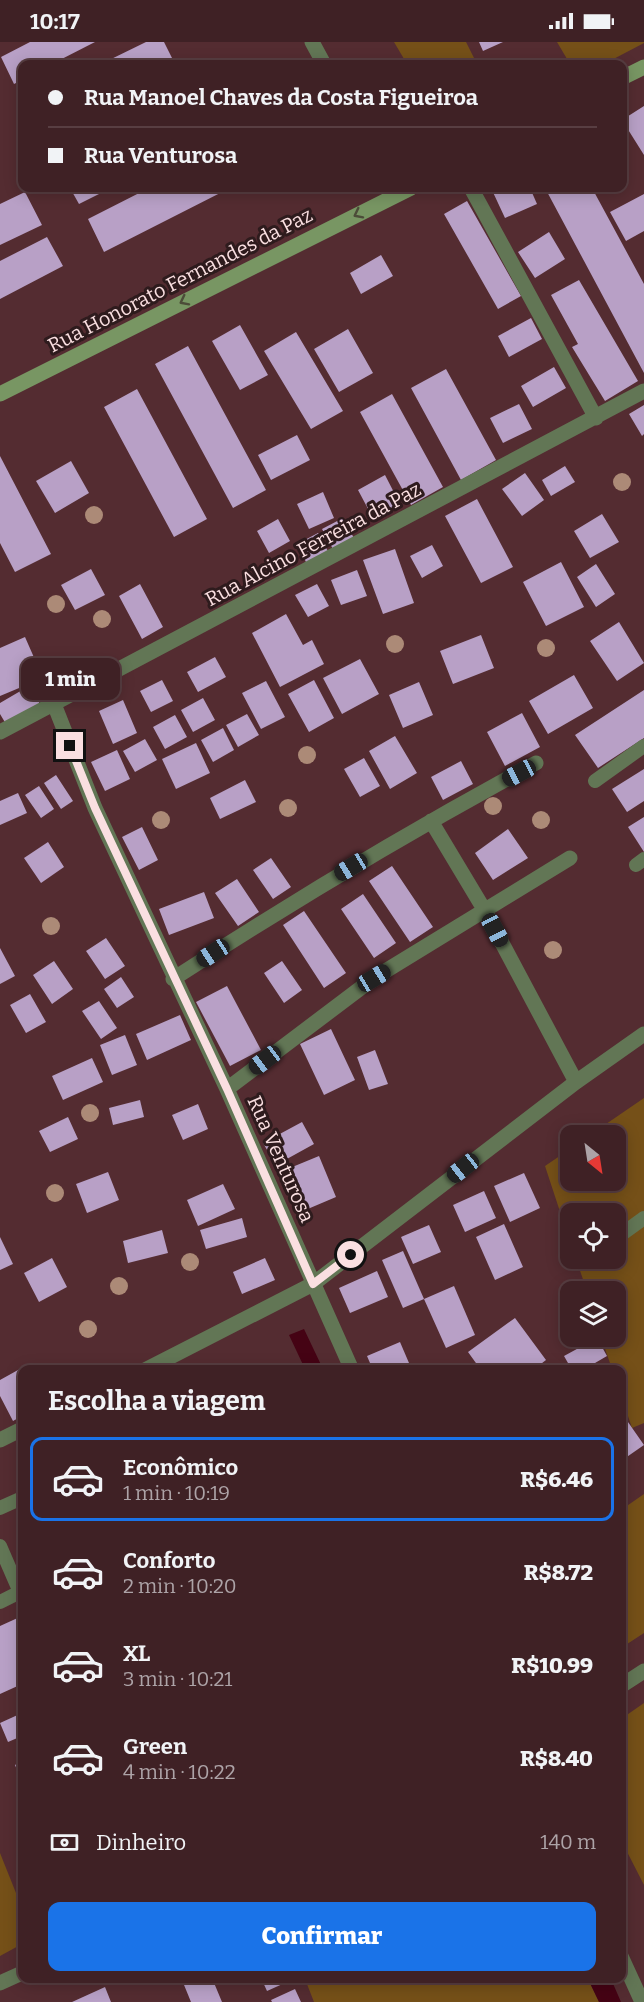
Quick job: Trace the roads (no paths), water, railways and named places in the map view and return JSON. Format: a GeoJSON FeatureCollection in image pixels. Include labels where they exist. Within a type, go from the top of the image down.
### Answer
{"type":"FeatureCollection","features":[{"type":"Feature","properties":{"kind":"main road"},"geometry":{"type":"LineString","coordinates":[[627,76],[644,68]]}},
{"type":"Feature","properties":{"kind":"main road","name":"Rua Honorato Fernandes da Paz"},"geometry":{"type":"LineString","coordinates":[[0,394],[393,192]]}},
{"type":"Feature","properties":{"kind":"street"},"geometry":{"type":"LineString","coordinates":[[312,42],[322,60]]}},
{"type":"Feature","properties":{"kind":"street"},"geometry":{"type":"LineString","coordinates":[[473,192],[596,417]]}},
{"type":"Feature","properties":{"kind":"street","name":"Rua Alcino Ferreira da Paz"},"geometry":{"type":"LineString","coordinates":[[0,732],[644,391]]}},
{"type":"Feature","properties":{"kind":"street","name":"Rua Venturosa"},"geometry":{"type":"LineString","coordinates":[[54,704],[95,808],[136,891],[173,979],[227,1089],[350,1365]]}},
{"type":"Feature","properties":{"kind":"street"},"geometry":{"type":"LineString","coordinates":[[173,979],[272,914],[430,820],[536,764]]}},
{"type":"Feature","properties":{"kind":"street"},"geometry":{"type":"LineString","coordinates":[[430,820],[485,911],[576,1082]]}},
{"type":"Feature","properties":{"kind":"street"},"geometry":{"type":"LineString","coordinates":[[227,1089],[374,978],[570,858]]}},
{"type":"Feature","properties":{"kind":"street"},"geometry":{"type":"LineString","coordinates":[[155,1365],[313,1284],[576,1082],[644,1034]]}},
{"type":"Feature","properties":{"kind":"street"},"geometry":{"type":"LineString","coordinates":[[0,1440],[18,1431]]}},
{"type":"Feature","properties":{"kind":"street"},"geometry":{"type":"LineString","coordinates":[[626,1683],[644,1671]]}},
{"type":"Feature","properties":{"kind":"street"},"geometry":{"type":"LineString","coordinates":[[626,1967],[642,2002]]}},
{"type":"Feature","properties":{"kind":"street"},"geometry":{"type":"LineString","coordinates":[[0,1983],[18,1975]]}},
{"type":"Feature","properties":{"kind":"lane"},"geometry":{"type":"LineString","coordinates":[[595,781],[644,746]]}},
{"type":"Feature","properties":{"kind":"lane"},"geometry":{"type":"LineString","coordinates":[[626,1231],[644,1218]]}},
{"type":"Feature","properties":{"kind":"lane"},"geometry":{"type":"LineString","coordinates":[[0,1508],[18,1500]]}},
{"type":"Feature","properties":{"kind":"lane"},"geometry":{"type":"LineString","coordinates":[[0,1546],[18,1588]]}},
{"type":"Feature","properties":{"kind":"lane"},"geometry":{"type":"LineString","coordinates":[[0,1602],[18,1591]]}}]}
